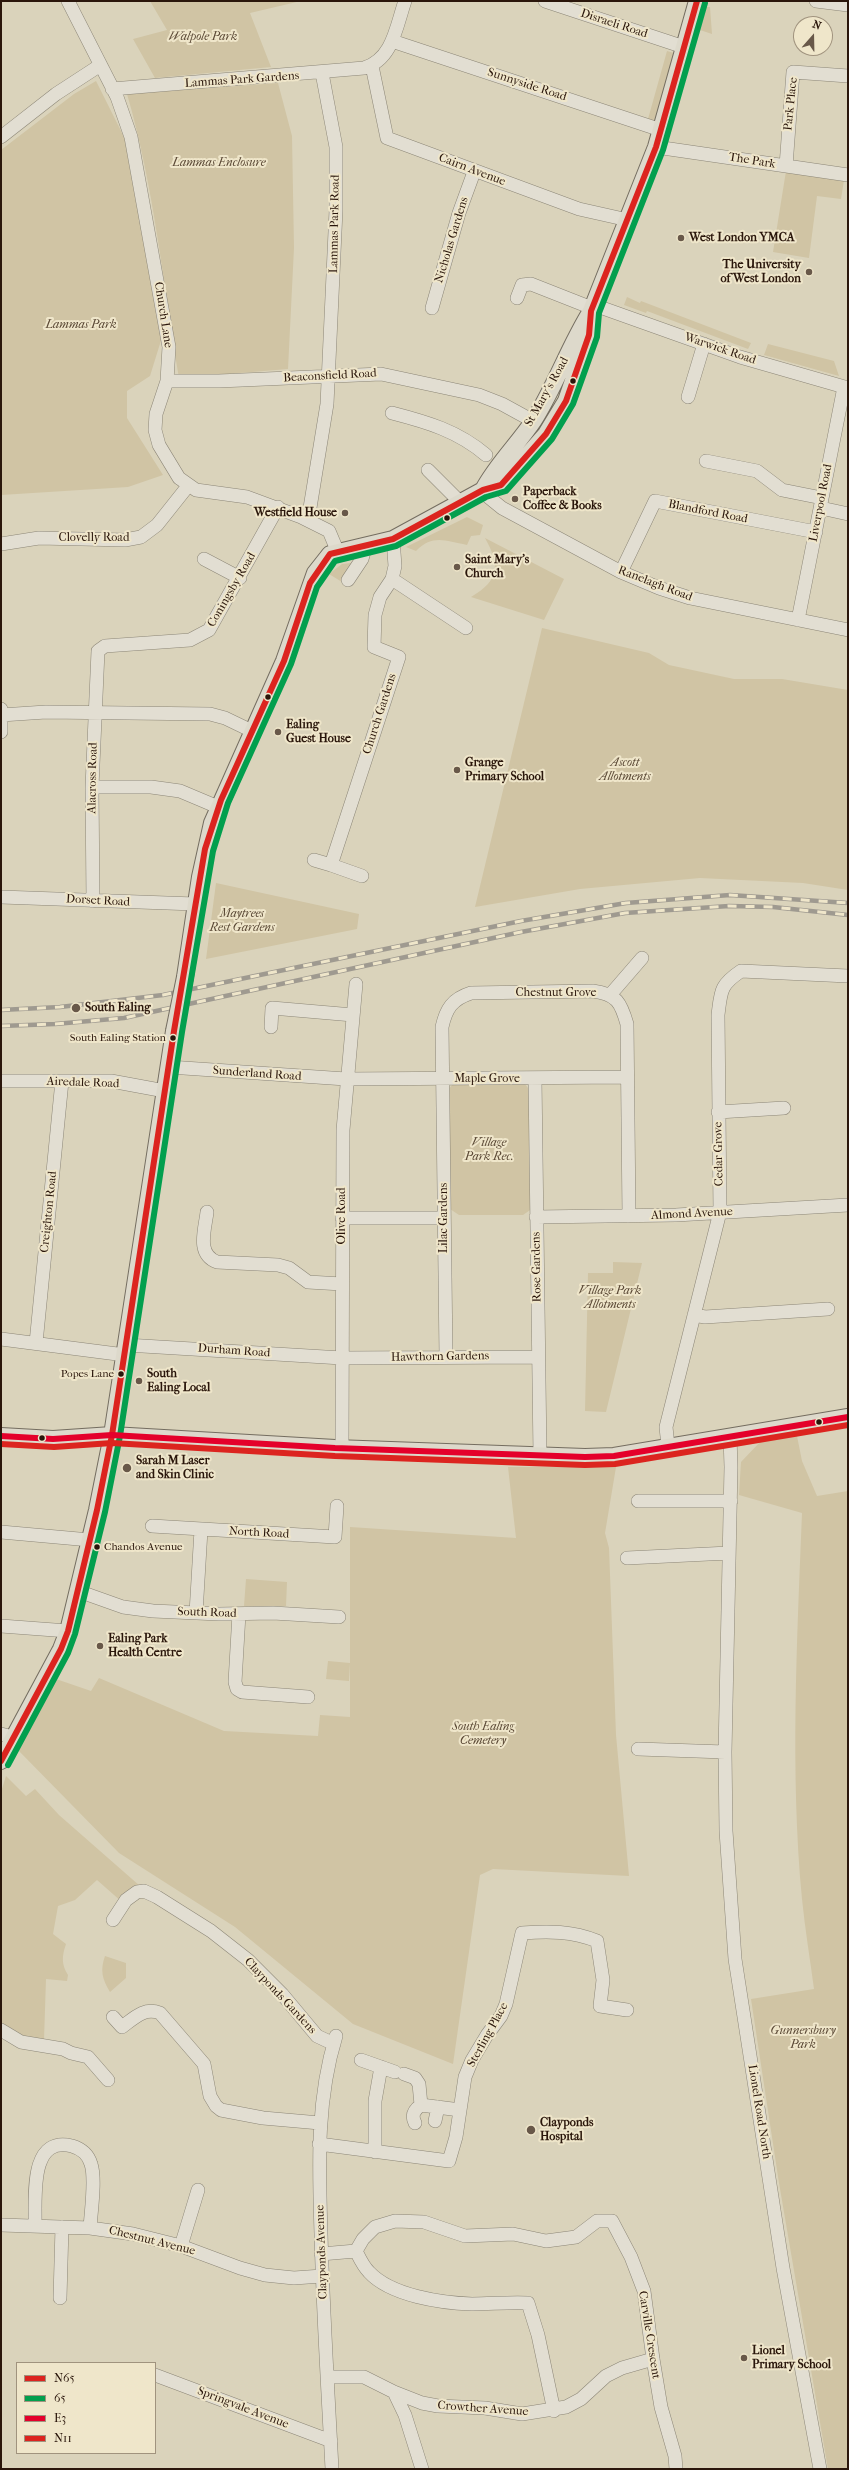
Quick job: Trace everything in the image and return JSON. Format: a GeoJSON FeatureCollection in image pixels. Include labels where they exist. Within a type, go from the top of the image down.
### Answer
{"type":"FeatureCollection","features":[{"type":"Feature","properties":{"kind":"main road","name":"St Mary's Road"},"geometry":{"type":"LineString","coordinates":[[482,490],[490,477],[492,460],[533,421],[556,381],[578,332],[592,308],[656,147],[697,1]]}},
{"type":"Feature","properties":{"kind":"main road","name":"St Mary's Road"},"geometry":{"type":"LineString","coordinates":[[337,550],[393,539],[461,503],[482,490],[500,485],[504,482],[546,434],[566,401],[589,335],[592,308]]}},
{"type":"Feature","properties":{"kind":"main road"},"geometry":{"type":"LineString","coordinates":[[1,1761],[7,1736],[61,1649],[68,1631],[90,1540],[112,1435],[174,1031],[185,977],[195,904],[205,849],[218,808],[284,661],[310,583],[330,554],[337,550]]}},
{"type":"Feature","properties":{"kind":"main road"},"geometry":{"type":"LineString","coordinates":[[1,1436],[53,1439],[112,1435],[342,1448],[614,1456],[848,1417]]}},
{"type":"Feature","properties":{"kind":"street","name":"Church Lane"},"geometry":{"type":"LineString","coordinates":[[68,1],[112,89],[131,137],[151,236],[170,347],[167,381],[156,414],[156,436],[166,459],[188,486]]}},
{"type":"Feature","properties":{"kind":"street"},"geometry":{"type":"LineString","coordinates":[[372,66],[381,60],[392,41],[404,1]]}},
{"type":"Feature","properties":{"kind":"street","name":"Disraeli Road"},"geometry":{"type":"LineString","coordinates":[[545,1],[684,47]]}},
{"type":"Feature","properties":{"kind":"street"},"geometry":{"type":"LineString","coordinates":[[816,1],[848,5]]}},
{"type":"Feature","properties":{"kind":"street","name":"Sunnyside Road"},"geometry":{"type":"LineString","coordinates":[[392,41],[661,130]]}},
{"type":"Feature","properties":{"kind":"street"},"geometry":{"type":"LineString","coordinates":[[2,133],[56,94],[100,66]]}},
{"type":"Feature","properties":{"kind":"street","name":"Lammas Park Gardens"},"geometry":{"type":"LineString","coordinates":[[112,89],[322,73],[372,66]]}},
{"type":"Feature","properties":{"kind":"street","name":"Cairn Avenue"},"geometry":{"type":"LineString","coordinates":[[372,66],[387,138],[474,172],[579,209],[628,220]]}},
{"type":"Feature","properties":{"kind":"street","name":"Park Place"},"geometry":{"type":"LineString","coordinates":[[786,166],[793,72],[848,76]]}},
{"type":"Feature","properties":{"kind":"street","name":"Lammas Park Road"},"geometry":{"type":"LineString","coordinates":[[308,520],[326,404],[336,210],[336,147],[322,73]]}},
{"type":"Feature","properties":{"kind":"street","name":"The Park"},"geometry":{"type":"LineString","coordinates":[[656,147],[848,175]]}},
{"type":"Feature","properties":{"kind":"street","name":"Nicholas Gardens"},"geometry":{"type":"LineString","coordinates":[[432,308],[459,213],[474,172]]}},
{"type":"Feature","properties":{"kind":"street","name":"Warwick Road"},"geometry":{"type":"LineString","coordinates":[[517,298],[522,285],[531,284],[592,308],[704,344],[740,358],[846,388]]}},
{"type":"Feature","properties":{"kind":"street"},"geometry":{"type":"LineString","coordinates":[[688,396],[704,344]]}},
{"type":"Feature","properties":{"kind":"street","name":"Beaconsfield Road"},"geometry":{"type":"LineString","coordinates":[[167,381],[219,382],[381,374],[430,383],[479,395],[502,404],[533,421]]}},
{"type":"Feature","properties":{"kind":"street","name":"Liverpool Road"},"geometry":{"type":"LineString","coordinates":[[798,620],[846,388]]}},
{"type":"Feature","properties":{"kind":"street"},"geometry":{"type":"LineString","coordinates":[[392,413],[447,429],[474,445],[492,460]]}},
{"type":"Feature","properties":{"kind":"street"},"geometry":{"type":"LineString","coordinates":[[706,461],[757,471],[782,490],[848,514]]}},
{"type":"Feature","properties":{"kind":"street"},"geometry":{"type":"LineString","coordinates":[[428,470],[461,503]]}},
{"type":"Feature","properties":{"kind":"street"},"geometry":{"type":"LineString","coordinates":[[188,486],[196,490],[247,497],[278,507],[308,520],[328,531],[337,550]]}},
{"type":"Feature","properties":{"kind":"street","name":"Clovelly Road"},"geometry":{"type":"LineString","coordinates":[[1,544],[39,538],[125,540],[141,538],[157,525],[188,486]]}},
{"type":"Feature","properties":{"kind":"street","name":"Ranelagh Road"},"geometry":{"type":"LineString","coordinates":[[482,490],[502,508],[621,572],[690,598],[848,630]]}},
{"type":"Feature","properties":{"kind":"street","name":"Blandford Road"},"geometry":{"type":"LineString","coordinates":[[621,572],[654,501],[816,532]]}},
{"type":"Feature","properties":{"kind":"street","name":"Coningsby Road"},"geometry":{"type":"LineString","coordinates":[[96,656],[101,648],[105,646],[190,640],[202,635],[212,626],[240,578],[278,507]]}},
{"type":"Feature","properties":{"kind":"street"},"geometry":{"type":"LineString","coordinates":[[393,539],[395,566],[392,579],[466,628]]}},
{"type":"Feature","properties":{"kind":"street"},"geometry":{"type":"LineString","coordinates":[[348,580],[362,559],[366,544]]}},
{"type":"Feature","properties":{"kind":"street"},"geometry":{"type":"LineString","coordinates":[[204,559],[240,578]]}},
{"type":"Feature","properties":{"kind":"street","name":"Church Gardens"},"geometry":{"type":"LineString","coordinates":[[331,865],[399,657],[374,647],[375,615],[380,597],[392,579]]}},
{"type":"Feature","properties":{"kind":"street","name":"Alacross Road"},"geometry":{"type":"LineString","coordinates":[[92,900],[92,787],[96,656]]}},
{"type":"Feature","properties":{"kind":"street"},"geometry":{"type":"LineString","coordinates":[[1,732],[1,713],[95,712],[210,714],[225,718],[252,731]]}},
{"type":"Feature","properties":{"kind":"street"},"geometry":{"type":"LineString","coordinates":[[92,787],[151,787],[180,792],[218,808]]}},
{"type":"Feature","properties":{"kind":"street"},"geometry":{"type":"LineString","coordinates":[[314,860],[362,876]]}},
{"type":"Feature","properties":{"kind":"street","name":"Dorset Road"},"geometry":{"type":"LineString","coordinates":[[1,897],[195,904]]}},
{"type":"Feature","properties":{"kind":"street"},"geometry":{"type":"LineString","coordinates":[[610,995],[642,958]]}},
{"type":"Feature","properties":{"kind":"street","name":"Cedar Grove"},"geometry":{"type":"LineString","coordinates":[[668,1446],[666,1427],[720,1212],[718,1015],[720,991],[727,980],[742,972],[754,971],[848,976]]}},
{"type":"Feature","properties":{"kind":"street","name":"Olive Road"},"geometry":{"type":"LineString","coordinates":[[342,1448],[343,1130],[346,1079],[356,984]]}},
{"type":"Feature","properties":{"kind":"street","name":"Chestnut Grove"},"geometry":{"type":"LineString","coordinates":[[442,1078],[442,1027],[445,1013],[448,1007],[460,997],[470,993],[593,991],[610,995],[622,1006],[627,1024],[629,1216]]}},
{"type":"Feature","properties":{"kind":"street"},"geometry":{"type":"LineString","coordinates":[[271,1027],[272,1008],[353,1014]]}},
{"type":"Feature","properties":{"kind":"street","name":"Sunderland Road"},"geometry":{"type":"LineString","coordinates":[[169,1067],[346,1079]]}},
{"type":"Feature","properties":{"kind":"street","name":"Maple Grove"},"geometry":{"type":"LineString","coordinates":[[346,1079],[534,1079],[627,1077]]}},
{"type":"Feature","properties":{"kind":"street","name":"Lilac Gardens"},"geometry":{"type":"LineString","coordinates":[[442,1078],[446,1357]]}},
{"type":"Feature","properties":{"kind":"street","name":"Rose Gardens"},"geometry":{"type":"LineString","coordinates":[[534,1079],[540,1455]]}},
{"type":"Feature","properties":{"kind":"street","name":"Airedale Road"},"geometry":{"type":"LineString","coordinates":[[1,1081],[111,1082],[165,1091]]}},
{"type":"Feature","properties":{"kind":"street","name":"Creighton Road"},"geometry":{"type":"LineString","coordinates":[[36,1343],[62,1081]]}},
{"type":"Feature","properties":{"kind":"street"},"geometry":{"type":"LineString","coordinates":[[718,1112],[784,1108]]}},
{"type":"Feature","properties":{"kind":"street","name":"Almond Avenue"},"geometry":{"type":"LineString","coordinates":[[536,1217],[629,1216],[848,1205]]}},
{"type":"Feature","properties":{"kind":"street"},"geometry":{"type":"LineString","coordinates":[[207,1212],[203,1243],[206,1255],[210,1259],[217,1262],[278,1265],[289,1268],[308,1282],[342,1284]]}},
{"type":"Feature","properties":{"kind":"street"},"geometry":{"type":"LineString","coordinates":[[342,1218],[444,1218]]}},
{"type":"Feature","properties":{"kind":"street"},"geometry":{"type":"LineString","coordinates":[[694,1315],[705,1317],[828,1309]]}},
{"type":"Feature","properties":{"kind":"street","name":"Durham Road"},"geometry":{"type":"LineString","coordinates":[[1,1339],[126,1350],[342,1358]]}},
{"type":"Feature","properties":{"kind":"street","name":"Hawthorn Gardens"},"geometry":{"type":"LineString","coordinates":[[342,1358],[538,1356]]}},
{"type":"Feature","properties":{"kind":"street","name":"Lionel Road North"},"geometry":{"type":"LineString","coordinates":[[730,1436],[731,1501],[725,1752],[726,1831],[736,1958],[784,2268],[820,2469]]}},
{"type":"Feature","properties":{"kind":"street"},"geometry":{"type":"LineString","coordinates":[[638,1501],[731,1501]]}},
{"type":"Feature","properties":{"kind":"street","name":"North Road"},"geometry":{"type":"LineString","coordinates":[[152,1526],[335,1537],[337,1506]]}},
{"type":"Feature","properties":{"kind":"street"},"geometry":{"type":"LineString","coordinates":[[196,1613],[200,1530]]}},
{"type":"Feature","properties":{"kind":"street"},"geometry":{"type":"LineString","coordinates":[[1,1532],[90,1540]]}},
{"type":"Feature","properties":{"kind":"street"},"geometry":{"type":"LineString","coordinates":[[627,1558],[729,1553]]}},
{"type":"Feature","properties":{"kind":"street","name":"South Road"},"geometry":{"type":"LineString","coordinates":[[78,1591],[123,1607],[196,1613],[273,1613],[339,1617]]}},
{"type":"Feature","properties":{"kind":"street"},"geometry":{"type":"LineString","coordinates":[[239,1614],[235,1682],[237,1689],[242,1692],[308,1697]]}},
{"type":"Feature","properties":{"kind":"street"},"geometry":{"type":"LineString","coordinates":[[1,1626],[68,1631]]}},
{"type":"Feature","properties":{"kind":"street"},"geometry":{"type":"LineString","coordinates":[[638,1750],[725,1752]]}},
{"type":"Feature","properties":{"kind":"street","name":"Clayponds Gardens"},"geometry":{"type":"LineString","coordinates":[[113,1920],[126,1900],[137,1892],[144,1891],[157,1897],[212,1931],[248,1960],[282,1994],[317,2036],[335,2040]]}},
{"type":"Feature","properties":{"kind":"street","name":"Sterling Place"},"geometry":{"type":"LineString","coordinates":[[375,2152],[449,2161],[456,2137],[465,2077],[486,2035],[501,2016],[506,2004],[522,1933],[562,1932],[584,1936],[597,1942],[603,1980],[600,2006],[627,2010]]}},
{"type":"Feature","properties":{"kind":"street"},"geometry":{"type":"LineString","coordinates":[[113,2017],[122,2028],[142,2012],[154,2010],[160,2013],[204,2064],[210,2096],[216,2106],[221,2110],[264,2118],[320,2123]]}},
{"type":"Feature","properties":{"kind":"street"},"geometry":{"type":"LineString","coordinates":[[1,2030],[21,2042],[63,2048],[71,2053],[88,2057],[108,2080]]}},
{"type":"Feature","properties":{"kind":"street","name":"Clayponds Avenue"},"geometry":{"type":"LineString","coordinates":[[332,2469],[321,2254],[319,2144],[324,2086],[335,2040]]}},
{"type":"Feature","properties":{"kind":"street"},"geometry":{"type":"LineString","coordinates":[[361,2060],[418,2080],[421,2105]]}},
{"type":"Feature","properties":{"kind":"street"},"geometry":{"type":"LineString","coordinates":[[319,2144],[375,2152],[375,2101],[381,2067]]}},
{"type":"Feature","properties":{"kind":"street"},"geometry":{"type":"LineString","coordinates":[[415,2123],[413,2118],[415,2110],[421,2105],[460,2110]]}},
{"type":"Feature","properties":{"kind":"street"},"geometry":{"type":"LineString","coordinates":[[435,2121],[438,2107]]}},
{"type":"Feature","properties":{"kind":"street"},"geometry":{"type":"LineString","coordinates":[[35,2226],[37,2177],[41,2158],[52,2148],[64,2145],[80,2149],[89,2157],[92,2165],[90,2228]]}},
{"type":"Feature","properties":{"kind":"street"},"geometry":{"type":"LineString","coordinates":[[181,2246],[198,2190]]}},
{"type":"Feature","properties":{"kind":"street","name":"Carville Crescent"},"geometry":{"type":"LineString","coordinates":[[356,2251],[363,2240],[375,2227],[395,2221],[424,2222],[465,2236],[513,2234],[546,2241],[576,2237],[597,2221],[602,2219],[612,2221],[631,2257],[644,2291],[653,2359],[662,2407],[675,2456],[676,2469]]}},
{"type":"Feature","properties":{"kind":"street","name":"Chestnut Avenue"},"geometry":{"type":"LineString","coordinates":[[1,2225],[90,2228],[133,2234],[181,2246],[240,2268],[265,2275],[294,2278],[322,2276]]}},
{"type":"Feature","properties":{"kind":"street"},"geometry":{"type":"LineString","coordinates":[[60,2298],[62,2227]]}},
{"type":"Feature","properties":{"kind":"street"},"geometry":{"type":"LineString","coordinates":[[321,2254],[356,2251],[364,2267],[374,2277],[413,2295],[432,2300],[472,2304],[509,2302],[528,2303],[538,2335],[554,2410]]}},
{"type":"Feature","properties":{"kind":"street","name":"Crowther Avenue"},"geometry":{"type":"LineString","coordinates":[[328,2377],[364,2377],[394,2392],[422,2403],[438,2406],[485,2408],[522,2414],[554,2410],[581,2399],[606,2376],[622,2368],[653,2359]]}},
{"type":"Feature","properties":{"kind":"street","name":"Springvale Avenue"},"geometry":{"type":"LineString","coordinates":[[156,2375],[330,2441]]}},
{"type":"Feature","properties":{"kind":"street"},"geometry":{"type":"LineString","coordinates":[[394,2392],[405,2415],[422,2469]]}},
{"type":"Feature","properties":{"kind":"street"},"geometry":{"type":"LineString","coordinates":[[405,2415],[422,2403]]}},
{"type":"Feature","properties":{"kind":"green space","name":"Walpole Park"},"geometry":{"type":"Polygon","coordinates":[[[150,1],[301,1],[250,13],[271,67],[155,78],[133,39],[167,30],[150,1]]]}},
{"type":"Feature","properties":{"kind":"green space"},"geometry":{"type":"Polygon","coordinates":[[[706,7],[710,7],[712,34],[700,30],[706,7]]]}},
{"type":"Feature","properties":{"kind":"green space"},"geometry":{"type":"Polygon","coordinates":[[[667,51],[674,53],[657,122],[648,119],[667,51]]]}},
{"type":"Feature","properties":{"kind":"green space","name":"Lammas Park"},"geometry":{"type":"Polygon","coordinates":[[[96,81],[125,139],[163,334],[150,376],[127,391],[127,418],[163,475],[128,487],[1,495],[1,150],[74,94],[96,81]]]}},
{"type":"Feature","properties":{"kind":"green space","name":"Lammas Enclosure"},"geometry":{"type":"Polygon","coordinates":[[[278,83],[292,136],[294,248],[288,369],[179,378],[151,199],[127,94],[278,83]]]}},
{"type":"Feature","properties":{"kind":"green space"},"geometry":{"type":"Polygon","coordinates":[[[786,171],[844,180],[841,199],[817,196],[809,258],[773,252],[786,171]]]}},
{"type":"Feature","properties":{"kind":"green space"},"geometry":{"type":"Polygon","coordinates":[[[627,297],[751,343],[748,349],[647,311],[646,313],[624,305],[627,297]]]}},
{"type":"Feature","properties":{"kind":"green space"},"geometry":{"type":"Polygon","coordinates":[[[768,344],[834,361],[839,376],[764,355],[768,344]]]}},
{"type":"Feature","properties":{"kind":"green space"},"geometry":{"type":"Polygon","coordinates":[[[467,517],[483,525],[480,535],[471,536],[467,545],[440,540],[428,542],[416,551],[406,547],[467,517]]]}},
{"type":"Feature","properties":{"kind":"green space"},"geometry":{"type":"Polygon","coordinates":[[[485,538],[564,579],[544,620],[471,597],[481,591],[488,584],[494,571],[495,564],[493,556],[485,538]]]}},
{"type":"Feature","properties":{"kind":"green space"},"geometry":{"type":"Polygon","coordinates":[[[342,564],[354,564],[342,582],[329,574],[342,564]]]}},
{"type":"Feature","properties":{"kind":"green space","name":"Ascott Allotments"},"geometry":{"type":"Polygon","coordinates":[[[542,628],[649,653],[669,665],[734,679],[782,679],[848,690],[848,890],[803,883],[700,878],[580,889],[475,907],[542,628]]]}},
{"type":"Feature","properties":{"kind":"green space","name":"Maytrees Rest Gardens"},"geometry":{"type":"Polygon","coordinates":[[[216,883],[359,914],[357,929],[206,959],[216,883]]]}},
{"type":"Feature","properties":{"kind":"green space","name":"Village Park Rec."},"geometry":{"type":"Polygon","coordinates":[[[490,1082],[525,1084],[531,1092],[533,1208],[523,1215],[459,1215],[447,1207],[445,1094],[452,1085],[490,1082]]]}},
{"type":"Feature","properties":{"kind":"green space","name":"Village Park Allotments"},"geometry":{"type":"Polygon","coordinates":[[[613,1262],[642,1263],[606,1412],[585,1411],[588,1273],[613,1273],[613,1262]]]}},
{"type":"Feature","properties":{"kind":"green space","name":"Gunnersbury Park"},"geometry":{"type":"Polygon","coordinates":[[[797,1436],[802,1461],[817,1496],[848,1491],[848,2469],[828,2469],[779,2183],[751,1999],[814,1989],[802,1899],[796,1803],[795,1754],[798,1609],[802,1513],[739,1495],[741,1462],[761,1441],[797,1436]]]}},
{"type":"Feature","properties":{"kind":"green space","name":"South Ealing Cemetery"},"geometry":{"type":"Polygon","coordinates":[[[508,1467],[616,1467],[605,1533],[609,1548],[616,1735],[629,1876],[493,1869],[480,1875],[453,2064],[353,2024],[235,1927],[119,1853],[17,1749],[56,1679],[91,1691],[99,1678],[224,1731],[318,1736],[320,1715],[350,1717],[350,1527],[516,1538],[508,1467]]]}},
{"type":"Feature","properties":{"kind":"green space"},"geometry":{"type":"Polygon","coordinates":[[[246,1579],[287,1582],[286,1606],[244,1606],[246,1579]]]}},
{"type":"Feature","properties":{"kind":"green space"},"geometry":{"type":"Polygon","coordinates":[[[328,1661],[350,1663],[349,1681],[326,1679],[328,1661]]]}},
{"type":"Feature","properties":{"kind":"green space"},"geometry":{"type":"Polygon","coordinates":[[[6,1776],[26,1796],[35,1789],[59,1815],[140,1886],[122,1902],[97,1880],[75,1900],[58,1906],[53,1934],[66,1944],[63,1960],[64,1967],[68,1975],[67,1981],[46,1979],[44,2040],[23,2036],[1,2025],[1,1792],[6,1776]]]}},
{"type":"Feature","properties":{"kind":"green space"},"geometry":{"type":"Polygon","coordinates":[[[105,1956],[126,1963],[126,1978],[110,1992],[105,1983],[102,1970],[105,1956]]]}},
{"type":"Feature","properties":{"kind":"railway"},"geometry":{"type":"LineString","coordinates":[[1,1010],[60,1007],[163,995],[521,921],[626,903],[730,895],[848,903]]}},
{"type":"Feature","properties":{"kind":"railway"},"geometry":{"type":"LineString","coordinates":[[1,1026],[55,1024],[124,1018],[521,932],[625,913],[729,906],[773,907],[848,915]]}},
{"type":"Feature","properties":{"kind":"transit line","name":"N65"},"geometry":{"type":"LineString","coordinates":[[1,1761],[61,1649],[68,1631],[97,1510],[112,1435],[174,1031],[205,849],[221,800],[284,661],[310,583],[330,554],[393,539],[483,490],[501,485],[546,434],[566,401],[589,335],[591,311],[656,147],[697,1]]}},
{"type":"Feature","properties":{"kind":"transit line","name":"65"},"geometry":{"type":"LineString","coordinates":[[8,1765],[68,1653],[75,1634],[105,1512],[120,1436],[182,1032],[213,851],[228,803],[291,664],[317,587],[335,561],[396,546],[486,497],[506,491],[552,439],[573,404],[597,337],[599,313],[663,150],[705,3]]}},
{"type":"Feature","properties":{"kind":"transit line","name":"E3"},"geometry":{"type":"LineString","coordinates":[[1,1436],[53,1439],[112,1435],[335,1448],[585,1457],[614,1456],[848,1417]]}},
{"type":"Feature","properties":{"kind":"transit line","name":"N11"},"geometry":{"type":"LineString","coordinates":[[1,1444],[54,1447],[112,1443],[335,1456],[585,1465],[615,1464],[848,1425]]}},
{"type":"Feature","properties":{"kind":"place","name":"West London YMCA"},"geometry":{"type":"Point","coordinates":[681,238]}},
{"type":"Feature","properties":{"kind":"place","name":"The University of West London"},"geometry":{"type":"Point","coordinates":[809,272]}},
{"type":"Feature","properties":{"kind":"place","name":"Paperback Coffee & Books"},"geometry":{"type":"Point","coordinates":[515,499]}},
{"type":"Feature","properties":{"kind":"place","name":"Westfield House"},"geometry":{"type":"Point","coordinates":[345,513]}},
{"type":"Feature","properties":{"kind":"place","name":"Saint Mary's Church"},"geometry":{"type":"Point","coordinates":[457,567]}},
{"type":"Feature","properties":{"kind":"place","name":"Ealing Guest House"},"geometry":{"type":"Point","coordinates":[278,732]}},
{"type":"Feature","properties":{"kind":"place","name":"Grange Primary School"},"geometry":{"type":"Point","coordinates":[457,770]}},
{"type":"Feature","properties":{"kind":"place","name":"South Ealing"},"geometry":{"type":"Point","coordinates":[76,1008]}},
{"type":"Feature","properties":{"kind":"place","name":"South Ealing Station"},"geometry":{"type":"Point","coordinates":[173,1038]}},
{"type":"Feature","properties":{"kind":"place","name":"Popes Lane"},"geometry":{"type":"Point","coordinates":[121,1374]}},
{"type":"Feature","properties":{"kind":"place","name":"South Ealing Local"},"geometry":{"type":"Point","coordinates":[139,1381]}},
{"type":"Feature","properties":{"kind":"place","name":"Sarah M Laser and Skin Clinic"},"geometry":{"type":"Point","coordinates":[127,1468]}},
{"type":"Feature","properties":{"kind":"place","name":"Chandos Avenue"},"geometry":{"type":"Point","coordinates":[97,1547]}},
{"type":"Feature","properties":{"kind":"place","name":"Ealing Park Health Centre"},"geometry":{"type":"Point","coordinates":[100,1646]}},
{"type":"Feature","properties":{"kind":"place","name":"Clayponds Hospital"},"geometry":{"type":"Point","coordinates":[531,2130]}},
{"type":"Feature","properties":{"kind":"place","name":"Lionel Primary School"},"geometry":{"type":"Point","coordinates":[744,2358]}}]}
